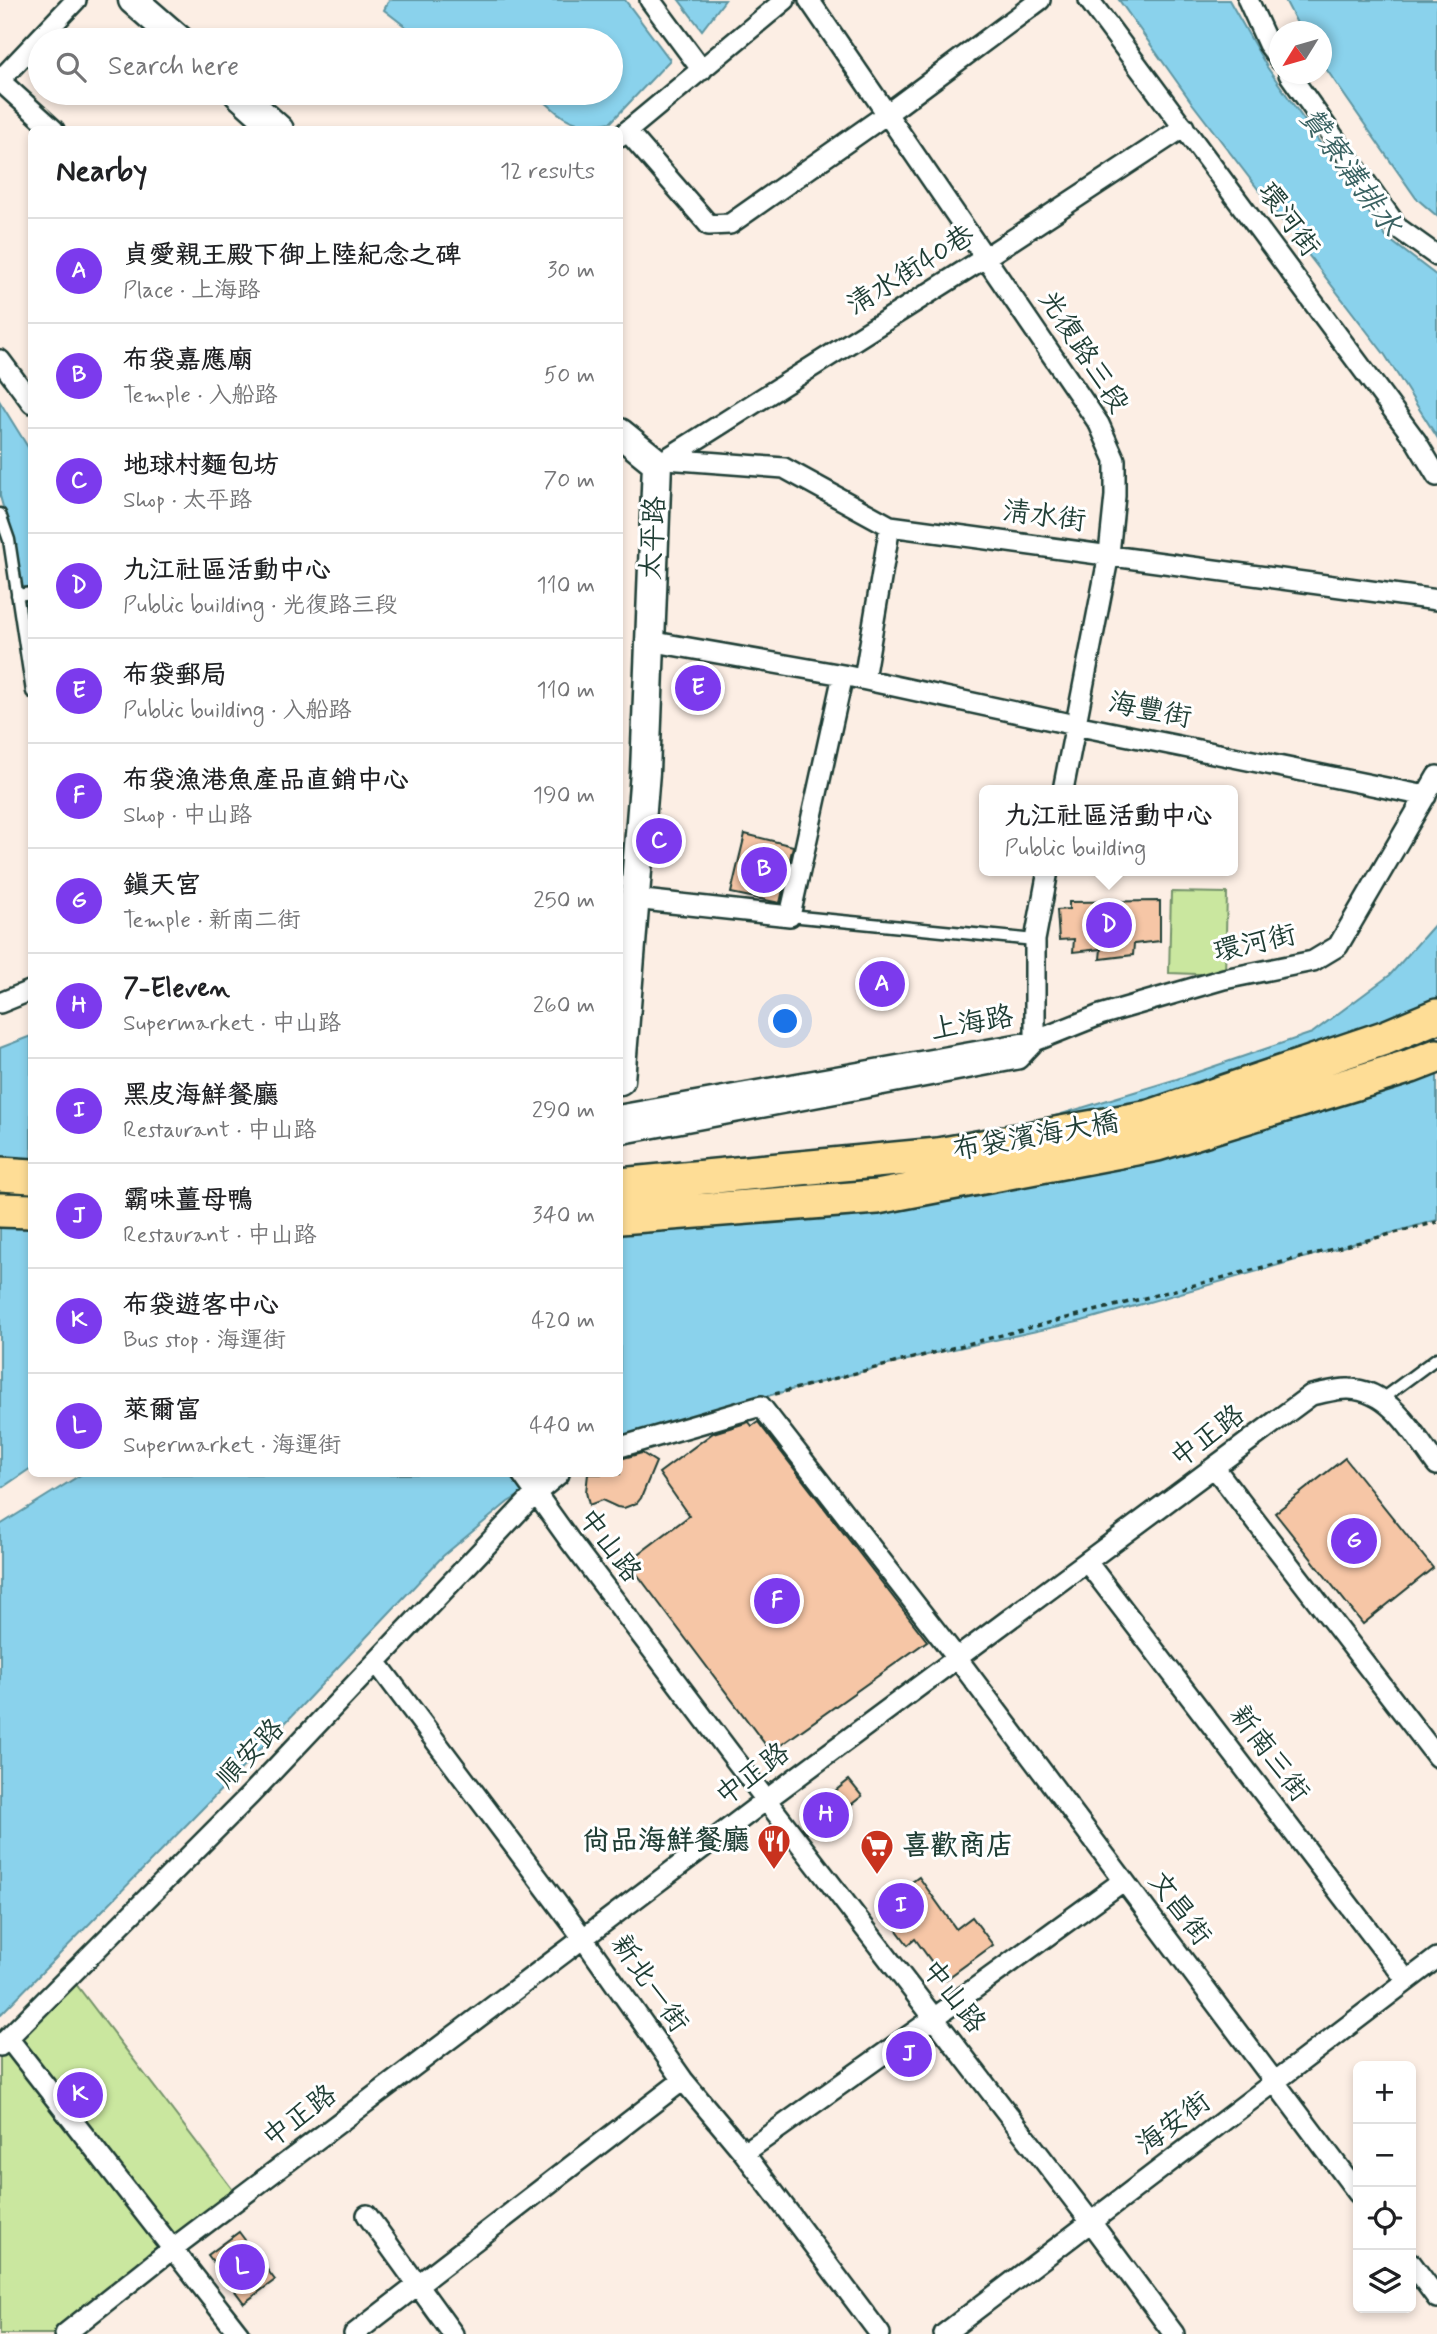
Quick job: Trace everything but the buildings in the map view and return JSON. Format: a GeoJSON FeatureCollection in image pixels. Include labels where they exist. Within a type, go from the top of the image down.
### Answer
{"type":"FeatureCollection","features":[{"type":"Feature","properties":{"kind":"highway","name":"布袋濱海大橋"},"geometry":{"type":"LineString","coordinates":[[623,1185],[938,1155],[1150,1116],[1387,1037],[1437,1016]]}},
{"type":"Feature","properties":{"kind":"highway","name":"布袋濱海大橋"},"geometry":{"type":"LineString","coordinates":[[623,1217],[877,1197],[1144,1147],[1437,1056]]}},
{"type":"Feature","properties":{"kind":"highway"},"geometry":{"type":"LineString","coordinates":[[0,1174],[28,1176]]}},
{"type":"Feature","properties":{"kind":"highway"},"geometry":{"type":"LineString","coordinates":[[0,1210],[28,1211]]}},
{"type":"Feature","properties":{"kind":"main road"},"geometry":{"type":"LineString","coordinates":[[133,0],[164,28]]}},
{"type":"Feature","properties":{"kind":"main road"},"geometry":{"type":"LineString","coordinates":[[251,105],[274,126]]}},
{"type":"Feature","properties":{"kind":"main road","name":"太平路"},"geometry":{"type":"LineString","coordinates":[[623,435],[662,461],[649,641],[645,772],[630,889],[623,1023]]}},
{"type":"Feature","properties":{"kind":"street"},"geometry":{"type":"LineString","coordinates":[[49,28],[76,0]]}},
{"type":"Feature","properties":{"kind":"street"},"geometry":{"type":"LineString","coordinates":[[650,0],[702,70]]}},
{"type":"Feature","properties":{"kind":"street"},"geometry":{"type":"LineString","coordinates":[[785,0],[623,134],[709,226],[730,224],[888,113],[1040,0]]}},
{"type":"Feature","properties":{"kind":"street","name":"光復路三段"},"geometry":{"type":"LineString","coordinates":[[809,0],[1099,424],[1115,460],[1115,496],[1109,554],[1064,785]]}},
{"type":"Feature","properties":{"kind":"street","name":"環河街"},"geometry":{"type":"LineString","coordinates":[[1089,0],[1416,441],[1437,476]]}},
{"type":"Feature","properties":{"kind":"street"},"geometry":{"type":"LineString","coordinates":[[1248,0],[1269,45]]}},
{"type":"Feature","properties":{"kind":"street"},"geometry":{"type":"LineString","coordinates":[[28,51],[0,80],[50,126]]}},
{"type":"Feature","properties":{"kind":"street"},"geometry":{"type":"LineString","coordinates":[[1296,84],[1398,228],[1437,256]]}},
{"type":"Feature","properties":{"kind":"street","name":"清水街40巷"},"geometry":{"type":"LineString","coordinates":[[662,461],[986,257],[1184,127]]}},
{"type":"Feature","properties":{"kind":"street"},"geometry":{"type":"LineString","coordinates":[[0,360],[28,398]]}},
{"type":"Feature","properties":{"kind":"street","name":"清水街"},"geometry":{"type":"LineString","coordinates":[[662,461],[784,468],[890,526],[1437,600]]}},
{"type":"Feature","properties":{"kind":"street"},"geometry":{"type":"LineString","coordinates":[[864,679],[890,526]]}},
{"type":"Feature","properties":{"kind":"street","name":"海豐街"},"geometry":{"type":"LineString","coordinates":[[649,641],[843,674],[1075,725],[1426,796]]}},
{"type":"Feature","properties":{"kind":"street"},"geometry":{"type":"LineString","coordinates":[[630,889],[790,916],[843,674]]}},
{"type":"Feature","properties":{"kind":"street","name":"環河街"},"geometry":{"type":"LineString","coordinates":[[1035,1041],[1100,1015],[1212,982],[1313,961],[1338,946],[1437,776]]}},
{"type":"Feature","properties":{"kind":"street"},"geometry":{"type":"LineString","coordinates":[[1035,1041],[1035,940],[1047,876]]}},
{"type":"Feature","properties":{"kind":"street","name":"上海路"},"geometry":{"type":"LineString","coordinates":[[623,1114],[1035,1041]]}},
{"type":"Feature","properties":{"kind":"street","name":"上海路"},"geometry":{"type":"LineString","coordinates":[[623,1133],[1018,1059],[1035,1041]]}},
{"type":"Feature","properties":{"kind":"street","name":"中正路"},"geometry":{"type":"LineString","coordinates":[[65,2334],[172,2249],[766,1800],[1311,1395],[1350,1388],[1383,1398]]}},
{"type":"Feature","properties":{"kind":"street"},"geometry":{"type":"LineString","coordinates":[[1383,1398],[1437,1465]]}},
{"type":"Feature","properties":{"kind":"street"},"geometry":{"type":"LineString","coordinates":[[623,1446],[761,1406]]}},
{"type":"Feature","properties":{"kind":"street","name":"文昌街"},"geometry":{"type":"LineString","coordinates":[[761,1406],[957,1658],[1354,2187]]}},
{"type":"Feature","properties":{"kind":"street"},"geometry":{"type":"LineString","coordinates":[[1214,1467],[1437,1757]]}},
{"type":"Feature","properties":{"kind":"street","name":"中山路"},"geometry":{"type":"LineString","coordinates":[[524,1477],[766,1800],[1174,2334]]}},
{"type":"Feature","properties":{"kind":"street","name":"順安路"},"geometry":{"type":"LineString","coordinates":[[4,2042],[251,1794],[535,1494],[555,1477]]}},
{"type":"Feature","properties":{"kind":"street","name":"新南三街"},"geometry":{"type":"LineString","coordinates":[[1087,1562],[1407,1981]]}},
{"type":"Feature","properties":{"kind":"street","name":"新北一街"},"geometry":{"type":"LineString","coordinates":[[377,1663],[583,1938],[683,2080],[744,2152],[880,2334]]}},
{"type":"Feature","properties":{"kind":"street"},"geometry":{"type":"LineString","coordinates":[[744,2152],[1123,1881]]}},
{"type":"Feature","properties":{"kind":"street","name":"海安街"},"geometry":{"type":"LineString","coordinates":[[944,2334],[1437,1958]]}},
{"type":"Feature","properties":{"kind":"street"},"geometry":{"type":"LineString","coordinates":[[4,2042],[239,2334]]}},
{"type":"Feature","properties":{"kind":"street"},"geometry":{"type":"LineString","coordinates":[[354,2334],[683,2080]]}},
{"type":"Feature","properties":{"kind":"street"},"geometry":{"type":"LineString","coordinates":[[367,2215],[453,2334]]}},
{"type":"Feature","properties":{"kind":"street"},"geometry":{"type":"LineString","coordinates":[[1416,2270],[1437,2298]]}},
{"type":"Feature","properties":{"kind":"lane"},"geometry":{"type":"LineString","coordinates":[[0,514],[9,540],[28,665]]}},
{"type":"Feature","properties":{"kind":"lane"},"geometry":{"type":"LineString","coordinates":[[17,595],[28,594]]}},
{"type":"Feature","properties":{"kind":"lane"},"geometry":{"type":"LineString","coordinates":[[790,916],[1035,940]]}},
{"type":"Feature","properties":{"kind":"lane"},"geometry":{"type":"LineString","coordinates":[[1383,1398],[1437,1358]]}},
{"type":"Feature","properties":{"kind":"path"},"geometry":{"type":"LineString","coordinates":[[761,1406],[771,1395],[1437,1222]]}},
{"type":"Feature","properties":{"kind":"green space"},"geometry":{"type":"Polygon","coordinates":[[[1171,892],[1227,893],[1225,975],[1169,973],[1171,892]]]}},
{"type":"Feature","properties":{"kind":"green space"},"geometry":{"type":"Polygon","coordinates":[[[69,1975],[239,2198],[67,2334],[0,2334],[0,2054],[69,1975]]]}},
{"type":"Feature","properties":{"kind":"water"},"geometry":{"type":"Polygon","coordinates":[[[389,0],[625,0],[670,60],[611,122],[577,123],[549,105],[623,105],[623,28],[407,28],[384,10],[389,0]]]}},
{"type":"Feature","properties":{"kind":"water"},"geometry":{"type":"Polygon","coordinates":[[[679,0],[725,0],[702,30],[679,0]]]}},
{"type":"Feature","properties":{"kind":"water"},"geometry":{"type":"Polygon","coordinates":[[[1119,0],[1229,0],[1269,70],[1269,84],[1279,84],[1386,237],[1437,276],[1437,437],[1385,355],[1192,103],[1119,0]]]}},
{"type":"Feature","properties":{"kind":"water"},"geometry":{"type":"Polygon","coordinates":[[[1285,0],[1437,0],[1437,216],[1416,198],[1332,77],[1332,21],[1296,21],[1285,0]]]}},
{"type":"Feature","properties":{"kind":"water"},"geometry":{"type":"Polygon","coordinates":[[[0,402],[28,447],[28,624],[16,553],[0,496],[0,402]]]}},
{"type":"Feature","properties":{"kind":"water"},"geometry":{"type":"Polygon","coordinates":[[[1437,922],[1437,1220],[1082,1321],[931,1354],[771,1395],[623,1445],[623,1192],[1009,1130],[1177,1079],[1312,1033],[1390,975],[1437,922]]]}},
{"type":"Feature","properties":{"kind":"water"},"geometry":{"type":"Polygon","coordinates":[[[28,1037],[28,1470],[0,1489],[0,1048],[28,1037]]]}},
{"type":"Feature","properties":{"kind":"water"},"geometry":{"type":"Polygon","coordinates":[[[77,1477],[550,1477],[508,1502],[443,1556],[252,1758],[0,2015],[0,1525],[77,1477]]]}},
{"type":"Feature","properties":{"kind":"place","name":"布袋郵局"},"geometry":{"type":"Point","coordinates":[698,688]}},
{"type":"Feature","properties":{"kind":"place","name":"地球村麵包坊"},"geometry":{"type":"Point","coordinates":[659,841]}},
{"type":"Feature","properties":{"kind":"place","name":"布袋嘉應廟"},"geometry":{"type":"Point","coordinates":[764,870]}},
{"type":"Feature","properties":{"kind":"place","name":"九江社區活動中心"},"geometry":{"type":"Point","coordinates":[1109,925]}},
{"type":"Feature","properties":{"kind":"place","name":"貞愛親王殿下御上陸紀念之碑"},"geometry":{"type":"Point","coordinates":[882,984]}},
{"type":"Feature","properties":{"kind":"place","name":"鎮天宮"},"geometry":{"type":"Point","coordinates":[1354,1541]}},
{"type":"Feature","properties":{"kind":"place","name":"布袋漁港魚產品直銷中心"},"geometry":{"type":"Point","coordinates":[777,1601]}},
{"type":"Feature","properties":{"kind":"place","name":"7-Eleven"},"geometry":{"type":"Point","coordinates":[826,1815]}},
{"type":"Feature","properties":{"kind":"place","name":"尚品海鮮餐廳"},"geometry":{"type":"Point","coordinates":[774,1871]}},
{"type":"Feature","properties":{"kind":"place","name":"喜歡商店"},"geometry":{"type":"Point","coordinates":[877,1876]}},
{"type":"Feature","properties":{"kind":"place","name":"黑皮海鮮餐廳"},"geometry":{"type":"Point","coordinates":[901,1906]}},
{"type":"Feature","properties":{"kind":"place","name":"霸味薑母鴨"},"geometry":{"type":"Point","coordinates":[909,2054]}},
{"type":"Feature","properties":{"kind":"place","name":"布袋遊客中心"},"geometry":{"type":"Point","coordinates":[80,2095]}},
{"type":"Feature","properties":{"kind":"place","name":"萊爾富"},"geometry":{"type":"Point","coordinates":[242,2267]}},
{"type":"Feature","properties":{"kind":"water label","name":"贊寮溝排水"},"geometry":{"type":"Point","coordinates":[1350,172]}}]}
